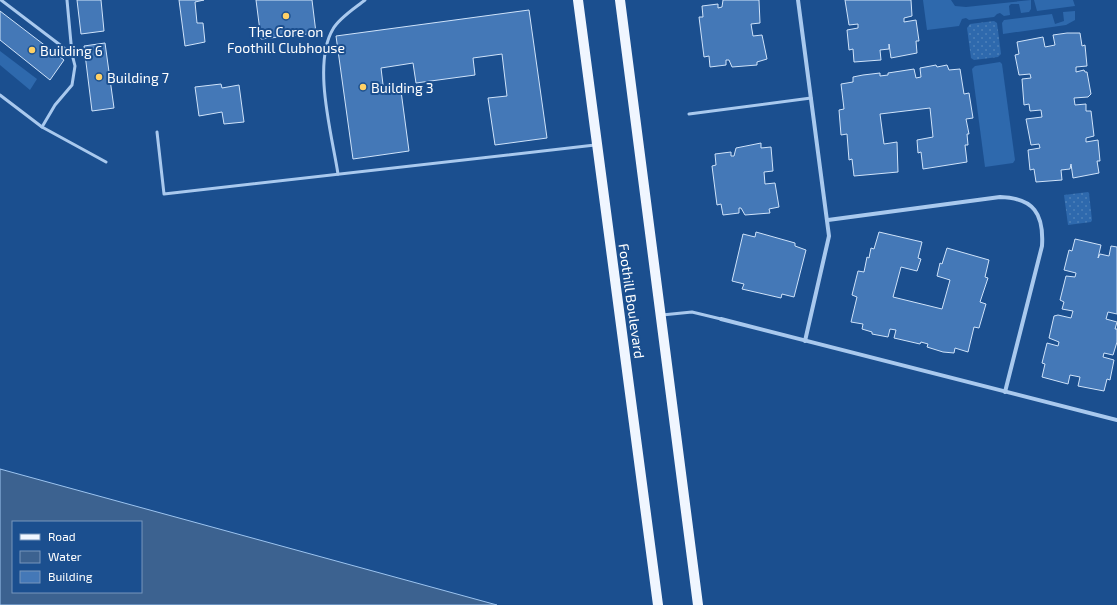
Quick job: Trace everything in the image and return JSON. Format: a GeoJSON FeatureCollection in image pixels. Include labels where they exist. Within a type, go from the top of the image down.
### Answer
{"type":"FeatureCollection","features":[{"type":"Feature","properties":{"kind":"main road","name":"Foothill Boulevard"},"geometry":{"type":"LineString","coordinates":[[578,0],[658,605]]}},
{"type":"Feature","properties":{"kind":"main road","name":"Foothill Boulevard"},"geometry":{"type":"LineString","coordinates":[[620,0],[698,605]]}},
{"type":"Feature","properties":{"kind":"street"},"geometry":{"type":"LineString","coordinates":[[798,0],[829,236],[805,341]]}},
{"type":"Feature","properties":{"kind":"street"},"geometry":{"type":"LineString","coordinates":[[828,220],[1000,197],[1025,200],[1039,214],[1044,228],[1042,246],[1005,392]]}},
{"type":"Feature","properties":{"kind":"street"},"geometry":{"type":"LineString","coordinates":[[721,319],[1117,420]]}},
{"type":"Feature","properties":{"kind":"lane"},"geometry":{"type":"LineString","coordinates":[[1,0],[72,54]]}},
{"type":"Feature","properties":{"kind":"lane"},"geometry":{"type":"LineString","coordinates":[[42,127],[55,105],[72,85],[75,66],[72,54],[67,0]]}},
{"type":"Feature","properties":{"kind":"lane"},"geometry":{"type":"LineString","coordinates":[[338,174],[325,89],[323,68],[324,50],[333,28],[365,0]]}},
{"type":"Feature","properties":{"kind":"lane"},"geometry":{"type":"LineString","coordinates":[[0,95],[42,127],[106,162]]}},
{"type":"Feature","properties":{"kind":"lane"},"geometry":{"type":"LineString","coordinates":[[689,114],[811,98]]}},
{"type":"Feature","properties":{"kind":"lane"},"geometry":{"type":"LineString","coordinates":[[157,132],[164,194],[597,144]]}},
{"type":"Feature","properties":{"kind":"lane"},"geometry":{"type":"LineString","coordinates":[[661,315],[692,312],[721,319]]}},
{"type":"Feature","properties":{"kind":"shaded area"},"geometry":{"type":"Polygon","coordinates":[[[923,0],[951,0],[955,6],[966,7],[1031,0],[1031,9],[1029,12],[1021,13],[1019,4],[1011,4],[1009,6],[1010,15],[1004,16],[1000,13],[994,17],[969,20],[966,18],[962,19],[959,26],[927,30],[923,0]]]}},
{"type":"Feature","properties":{"kind":"shaded area"},"geometry":{"type":"Polygon","coordinates":[[[1034,0],[1073,0],[1075,6],[1037,11],[1034,0]]]}},
{"type":"Feature","properties":{"kind":"shaded area"},"geometry":{"type":"Polygon","coordinates":[[[1075,11],[1075,20],[1066,25],[1003,34],[1002,23],[1004,20],[1052,14],[1055,24],[1064,21],[1063,12],[1075,11]]]}},
{"type":"Feature","properties":{"kind":"shaded area"},"geometry":{"type":"Polygon","coordinates":[[[994,21],[997,23],[1001,54],[998,57],[974,60],[971,58],[967,28],[970,24],[994,21]]]}},
{"type":"Feature","properties":{"kind":"shaded area"},"geometry":{"type":"Polygon","coordinates":[[[0,51],[37,79],[30,90],[0,65],[0,51]]]}},
{"type":"Feature","properties":{"kind":"shaded area"},"geometry":{"type":"Polygon","coordinates":[[[1000,62],[1002,64],[1015,160],[1013,163],[985,167],[972,69],[975,66],[1000,62]]]}},
{"type":"Feature","properties":{"kind":"shaded area"},"geometry":{"type":"Polygon","coordinates":[[[1088,192],[1091,222],[1068,225],[1064,195],[1088,192]]]}},
{"type":"Feature","properties":{"kind":"water"},"geometry":{"type":"Polygon","coordinates":[[[0,469],[497,605],[0,605],[0,469]]]}},
{"type":"Feature","properties":{"kind":"building","name":"Building 6"},"geometry":{"type":"Polygon","coordinates":[[[77,0],[101,0],[104,31],[81,34],[77,0]]]}},
{"type":"Feature","properties":{"kind":"building"},"geometry":{"type":"Polygon","coordinates":[[[179,0],[204,0],[195,2],[197,23],[203,23],[205,42],[185,46],[179,0]]]}},
{"type":"Feature","properties":{"kind":"building","name":"The Core on Foothill Clubhouse"},"geometry":{"type":"Polygon","coordinates":[[[256,0],[312,0],[316,33],[261,39],[256,0]]]}},
{"type":"Feature","properties":{"kind":"building"},"geometry":{"type":"Polygon","coordinates":[[[723,0],[759,0],[760,23],[751,24],[753,36],[762,35],[767,59],[757,62],[757,65],[732,67],[729,60],[726,60],[726,65],[710,67],[709,56],[704,57],[699,17],[703,17],[702,6],[718,4],[718,8],[722,7],[723,0]]]}},
{"type":"Feature","properties":{"kind":"building"},"geometry":{"type":"Polygon","coordinates":[[[845,0],[911,0],[912,16],[904,18],[904,22],[916,20],[919,41],[916,41],[917,53],[891,58],[889,44],[889,49],[880,50],[881,60],[854,62],[853,49],[849,50],[847,30],[858,28],[858,24],[849,25],[845,0]]]}},
{"type":"Feature","properties":{"kind":"building","name":"Building 3"},"geometry":{"type":"Polygon","coordinates":[[[529,10],[547,138],[495,145],[488,98],[507,96],[502,54],[473,58],[475,75],[416,83],[413,63],[381,68],[384,93],[401,91],[409,151],[353,159],[336,36],[529,10]]]}},
{"type":"Feature","properties":{"kind":"building","name":"Building 6"},"geometry":{"type":"Polygon","coordinates":[[[0,11],[64,60],[50,80],[0,40],[0,11]]]}},
{"type":"Feature","properties":{"kind":"building"},"geometry":{"type":"Polygon","coordinates":[[[1080,33],[1082,46],[1085,45],[1087,66],[1076,67],[1076,72],[1084,70],[1087,72],[1091,94],[1088,97],[1074,98],[1075,105],[1086,104],[1086,111],[1091,111],[1094,136],[1086,138],[1086,142],[1098,140],[1100,161],[1097,161],[1099,173],[1073,178],[1071,164],[1070,169],[1061,170],[1062,180],[1036,182],[1034,169],[1030,170],[1028,150],[1040,148],[1039,144],[1031,145],[1026,119],[1042,117],[1041,110],[1030,111],[1029,104],[1024,105],[1022,79],[1031,78],[1030,74],[1019,75],[1015,55],[1019,54],[1017,42],[1043,37],[1045,47],[1055,45],[1053,35],[1080,33]]]}},
{"type":"Feature","properties":{"kind":"building","name":"Building 7"},"geometry":{"type":"Polygon","coordinates":[[[105,43],[114,108],[92,111],[84,46],[105,43]]]}},
{"type":"Feature","properties":{"kind":"building"},"geometry":{"type":"Polygon","coordinates":[[[936,65],[937,67],[947,65],[949,70],[960,69],[964,94],[969,93],[973,118],[966,119],[969,134],[967,134],[968,145],[965,145],[967,162],[923,169],[921,152],[918,153],[917,140],[933,137],[930,108],[880,114],[884,144],[897,142],[898,172],[854,176],[852,159],[849,160],[847,134],[841,135],[839,110],[844,109],[841,84],[853,82],[853,77],[880,73],[880,76],[888,75],[888,73],[914,69],[916,78],[921,77],[920,68],[936,65]]]}},
{"type":"Feature","properties":{"kind":"building"},"geometry":{"type":"Polygon","coordinates":[[[221,84],[222,88],[239,85],[244,122],[224,124],[222,112],[199,116],[195,87],[221,84]]]}},
{"type":"Feature","properties":{"kind":"building"},"geometry":{"type":"Polygon","coordinates":[[[761,143],[761,148],[771,147],[773,171],[764,172],[765,184],[775,183],[779,207],[769,209],[770,213],[745,215],[741,208],[739,208],[739,213],[723,215],[721,204],[717,205],[712,166],[716,165],[715,154],[731,152],[731,156],[734,156],[736,148],[761,143]]]}},
{"type":"Feature","properties":{"kind":"building"},"geometry":{"type":"Polygon","coordinates":[[[756,232],[795,243],[795,246],[806,250],[794,297],[782,294],[781,298],[742,289],[744,284],[732,281],[743,234],[755,237],[756,232]]]}},
{"type":"Feature","properties":{"kind":"building"},"geometry":{"type":"Polygon","coordinates":[[[879,232],[922,242],[918,258],[921,259],[917,271],[901,267],[893,297],[942,309],[950,280],[937,276],[940,263],[942,264],[947,248],[989,260],[985,277],[988,278],[980,302],[986,304],[979,328],[974,327],[968,352],[955,348],[954,353],[943,352],[927,347],[928,344],[921,342],[920,344],[894,338],[896,330],[890,329],[888,337],[872,334],[872,332],[862,329],[863,324],[851,322],[857,297],[852,295],[858,271],[864,272],[867,257],[869,258],[871,248],[874,249],[879,232]]]}},
{"type":"Feature","properties":{"kind":"building"},"geometry":{"type":"Polygon","coordinates":[[[1075,239],[1101,245],[1098,258],[1100,254],[1109,256],[1111,246],[1117,247],[1117,314],[1108,312],[1106,319],[1117,322],[1115,329],[1117,329],[1117,342],[1113,355],[1104,353],[1103,357],[1114,360],[1110,380],[1107,379],[1104,391],[1078,386],[1080,377],[1070,375],[1068,384],[1042,377],[1045,364],[1042,363],[1047,343],[1058,346],[1059,342],[1049,338],[1054,316],[1058,315],[1071,318],[1073,311],[1062,309],[1064,302],[1060,300],[1066,276],[1075,277],[1076,273],[1064,270],[1069,250],[1072,251],[1075,239]]]}},
{"type":"Feature","properties":{"kind":"place","name":"The Core on Foothill Clubhouse"},"geometry":{"type":"Point","coordinates":[286,16]}},
{"type":"Feature","properties":{"kind":"place","name":"Building 6"},"geometry":{"type":"Point","coordinates":[32,50]}},
{"type":"Feature","properties":{"kind":"place","name":"Building 7"},"geometry":{"type":"Point","coordinates":[99,77]}},
{"type":"Feature","properties":{"kind":"place","name":"Building 3"},"geometry":{"type":"Point","coordinates":[363,87]}}]}
